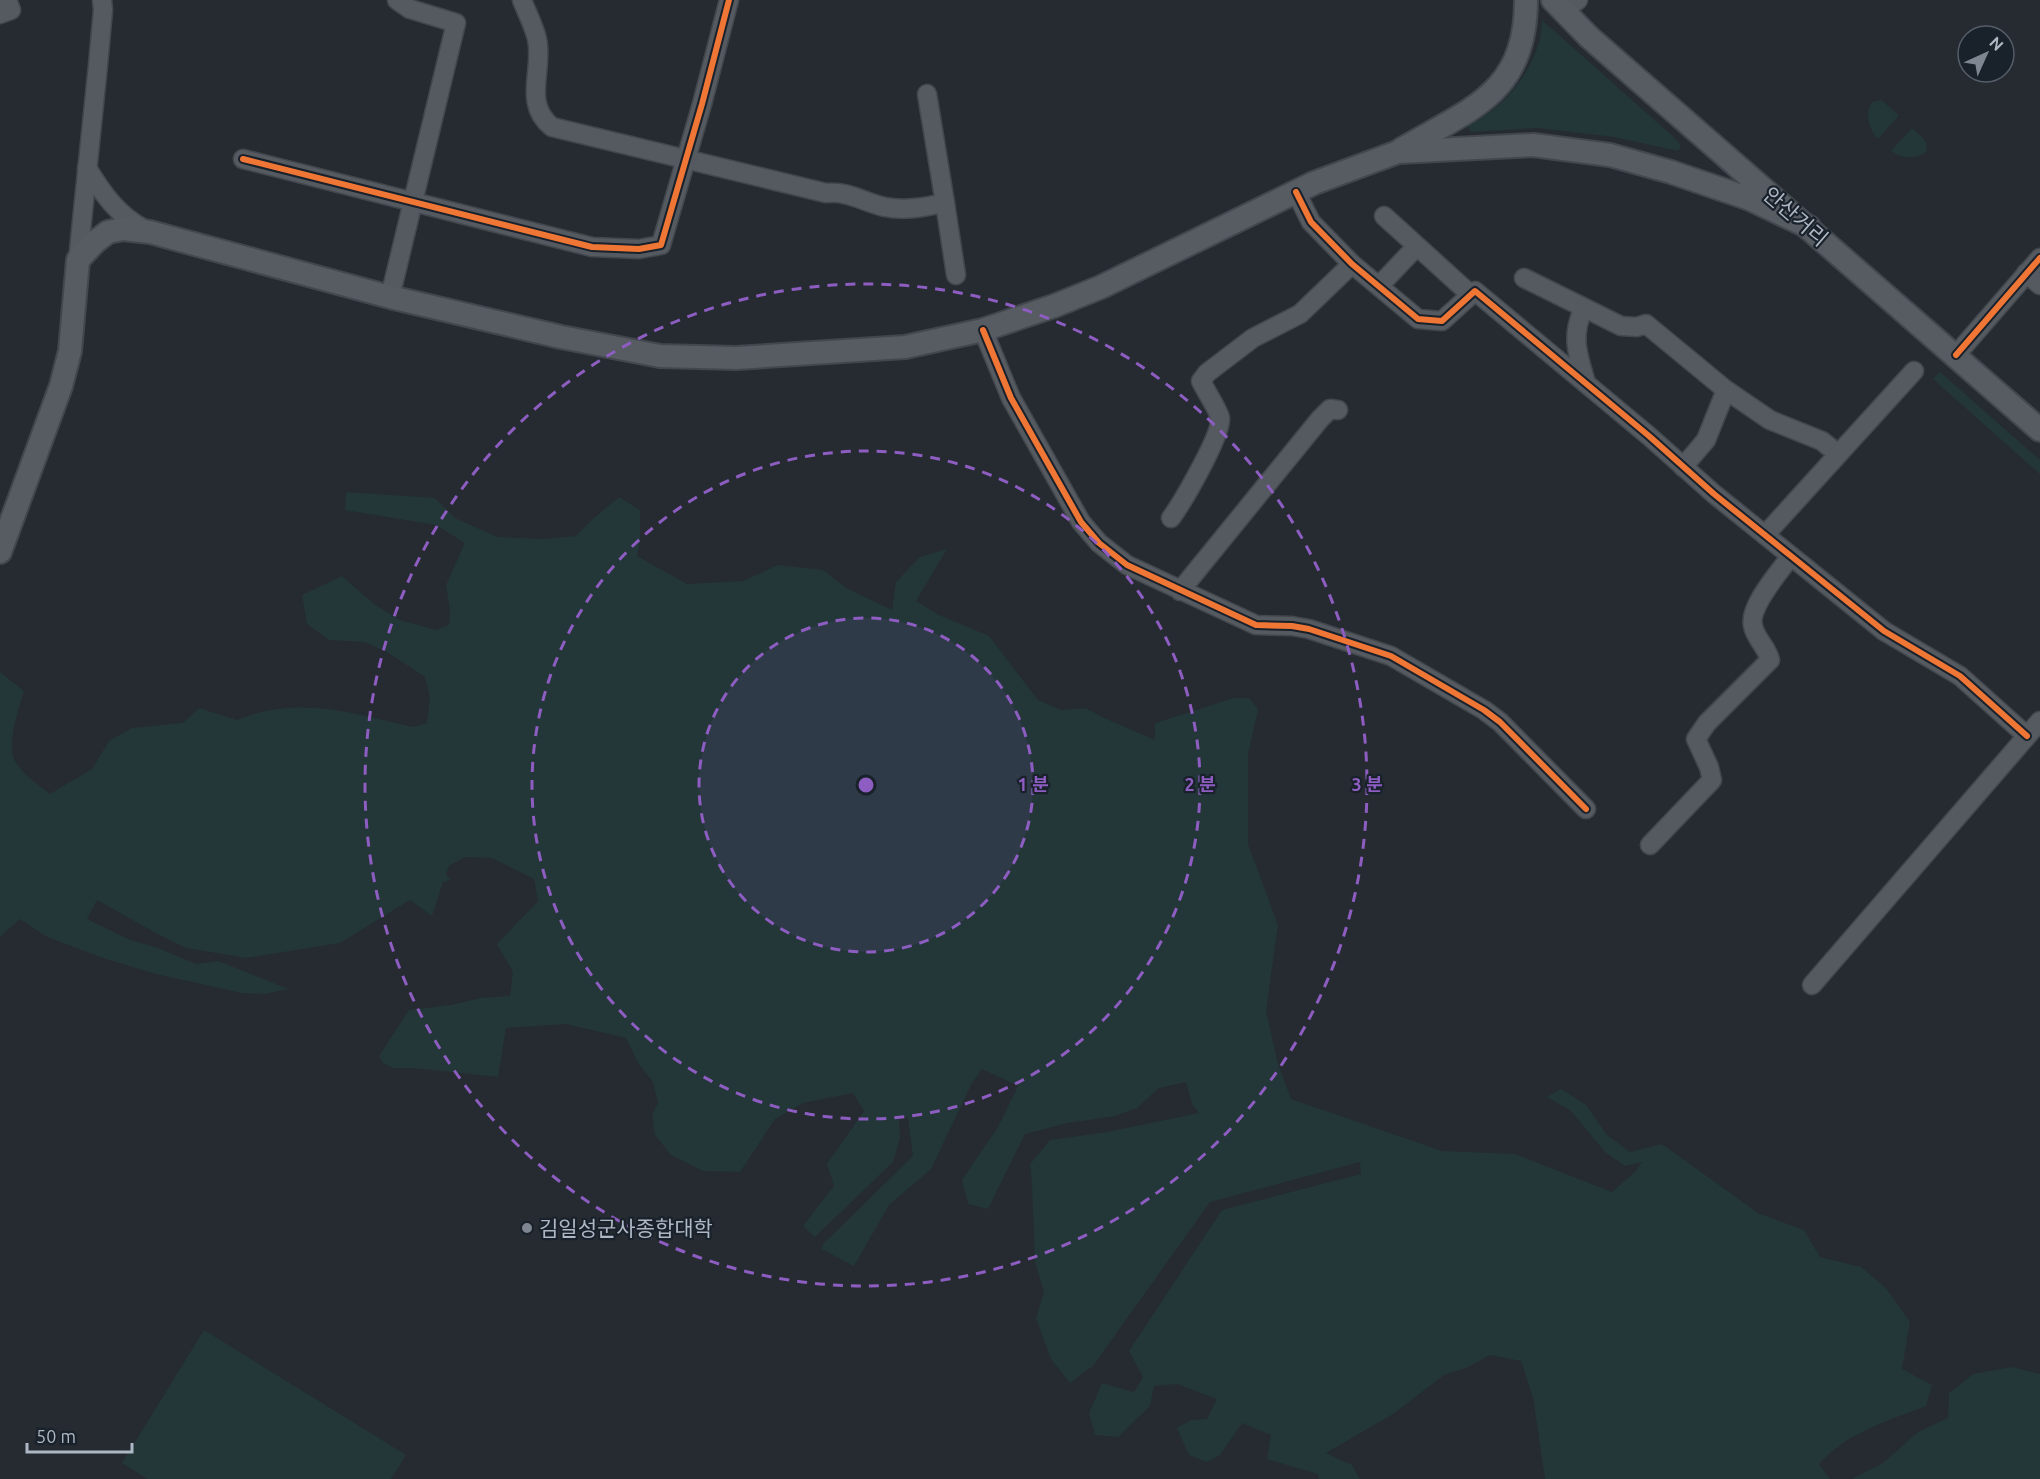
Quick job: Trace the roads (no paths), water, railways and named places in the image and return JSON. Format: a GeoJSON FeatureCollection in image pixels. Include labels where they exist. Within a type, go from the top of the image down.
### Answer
{"type":"FeatureCollection","features":[{"type":"Feature","properties":{"kind":"main road"},"geometry":{"type":"LineString","coordinates":[[0,552],[61,386],[69,351],[78,260],[94,242],[108,232],[123,229],[150,232],[390,297],[561,337],[660,356],[736,358],[894,348],[983,330],[1101,288],[1296,192],[1342,171],[1398,152],[1481,102],[1498,87],[1511,71],[1521,49],[1526,0]]}},
{"type":"Feature","properties":{"kind":"main road","name":"안산거리"},"geometry":{"type":"LineString","coordinates":[[1564,4],[1597,44],[2040,430]]}},
{"type":"Feature","properties":{"kind":"main road"},"geometry":{"type":"LineString","coordinates":[[1398,152],[1533,145],[1610,155],[1671,172],[1750,199],[1809,227]]}},
{"type":"Feature","properties":{"kind":"street"},"geometry":{"type":"LineString","coordinates":[[0,14],[11,10],[8,0]]}},
{"type":"Feature","properties":{"kind":"street"},"geometry":{"type":"LineString","coordinates":[[78,260],[101,32],[102,0]]}},
{"type":"Feature","properties":{"kind":"street"},"geometry":{"type":"LineString","coordinates":[[390,297],[456,23],[410,9],[397,0]]}},
{"type":"Feature","properties":{"kind":"street"},"geometry":{"type":"LineString","coordinates":[[522,0],[537,40],[535,97],[542,119],[552,127],[826,193],[838,192],[884,207],[910,209],[945,203]]}},
{"type":"Feature","properties":{"kind":"street"},"geometry":{"type":"LineString","coordinates":[[243,159],[592,248],[639,249],[661,245],[729,0]]}},
{"type":"Feature","properties":{"kind":"street"},"geometry":{"type":"LineString","coordinates":[[927,94],[957,275]]}},
{"type":"Feature","properties":{"kind":"street"},"geometry":{"type":"LineString","coordinates":[[87,168],[100,190],[118,212],[131,223],[150,232]]}},
{"type":"Feature","properties":{"kind":"street"},"geometry":{"type":"LineString","coordinates":[[1296,192],[1311,222],[1352,264],[1418,319],[1442,321],[1475,291],[1683,467],[1884,631],[1960,676],[2027,736]]}},
{"type":"Feature","properties":{"kind":"street"},"geometry":{"type":"LineString","coordinates":[[1384,216],[1471,295]]}},
{"type":"Feature","properties":{"kind":"street"},"geometry":{"type":"LineString","coordinates":[[1379,286],[1416,247]]}},
{"type":"Feature","properties":{"kind":"street"},"geometry":{"type":"LineString","coordinates":[[1956,356],[2033,279],[2040,258]]}},
{"type":"Feature","properties":{"kind":"street"},"geometry":{"type":"LineString","coordinates":[[1170,518],[1182,504],[1198,474],[1220,423],[1220,414],[1201,381],[1207,372],[1253,338],[1300,314],[1352,264]]}},
{"type":"Feature","properties":{"kind":"street"},"geometry":{"type":"LineString","coordinates":[[1524,278],[1621,326],[1637,327],[1646,324],[1726,390],[1770,420],[1822,441],[1838,454]]}},
{"type":"Feature","properties":{"kind":"street"},"geometry":{"type":"LineString","coordinates":[[1584,308],[1575,331],[1578,357],[1586,383]]}},
{"type":"Feature","properties":{"kind":"street"},"geometry":{"type":"LineString","coordinates":[[983,330],[1011,398],[1082,522],[1099,543],[1127,565],[1256,625],[1309,629],[1391,656],[1500,722],[1586,808]]}},
{"type":"Feature","properties":{"kind":"street"},"geometry":{"type":"LineString","coordinates":[[1765,535],[1914,371]]}},
{"type":"Feature","properties":{"kind":"street"},"geometry":{"type":"LineString","coordinates":[[1683,467],[1706,440],[1726,390]]}},
{"type":"Feature","properties":{"kind":"street"},"geometry":{"type":"LineString","coordinates":[[1180,591],[1320,419],[1330,409],[1338,410]]}},
{"type":"Feature","properties":{"kind":"street"},"geometry":{"type":"LineString","coordinates":[[1650,845],[1712,780],[1709,767],[1696,739],[1707,723],[1770,660],[1768,651],[1753,626],[1754,610],[1791,556]]}},
{"type":"Feature","properties":{"kind":"street"},"geometry":{"type":"LineString","coordinates":[[1812,985],[2040,721]]}},
{"type":"Feature","properties":{"kind":"place","name":"김일성군사종합대학"},"geometry":{"type":"Point","coordinates":[527,1228]}}]}
